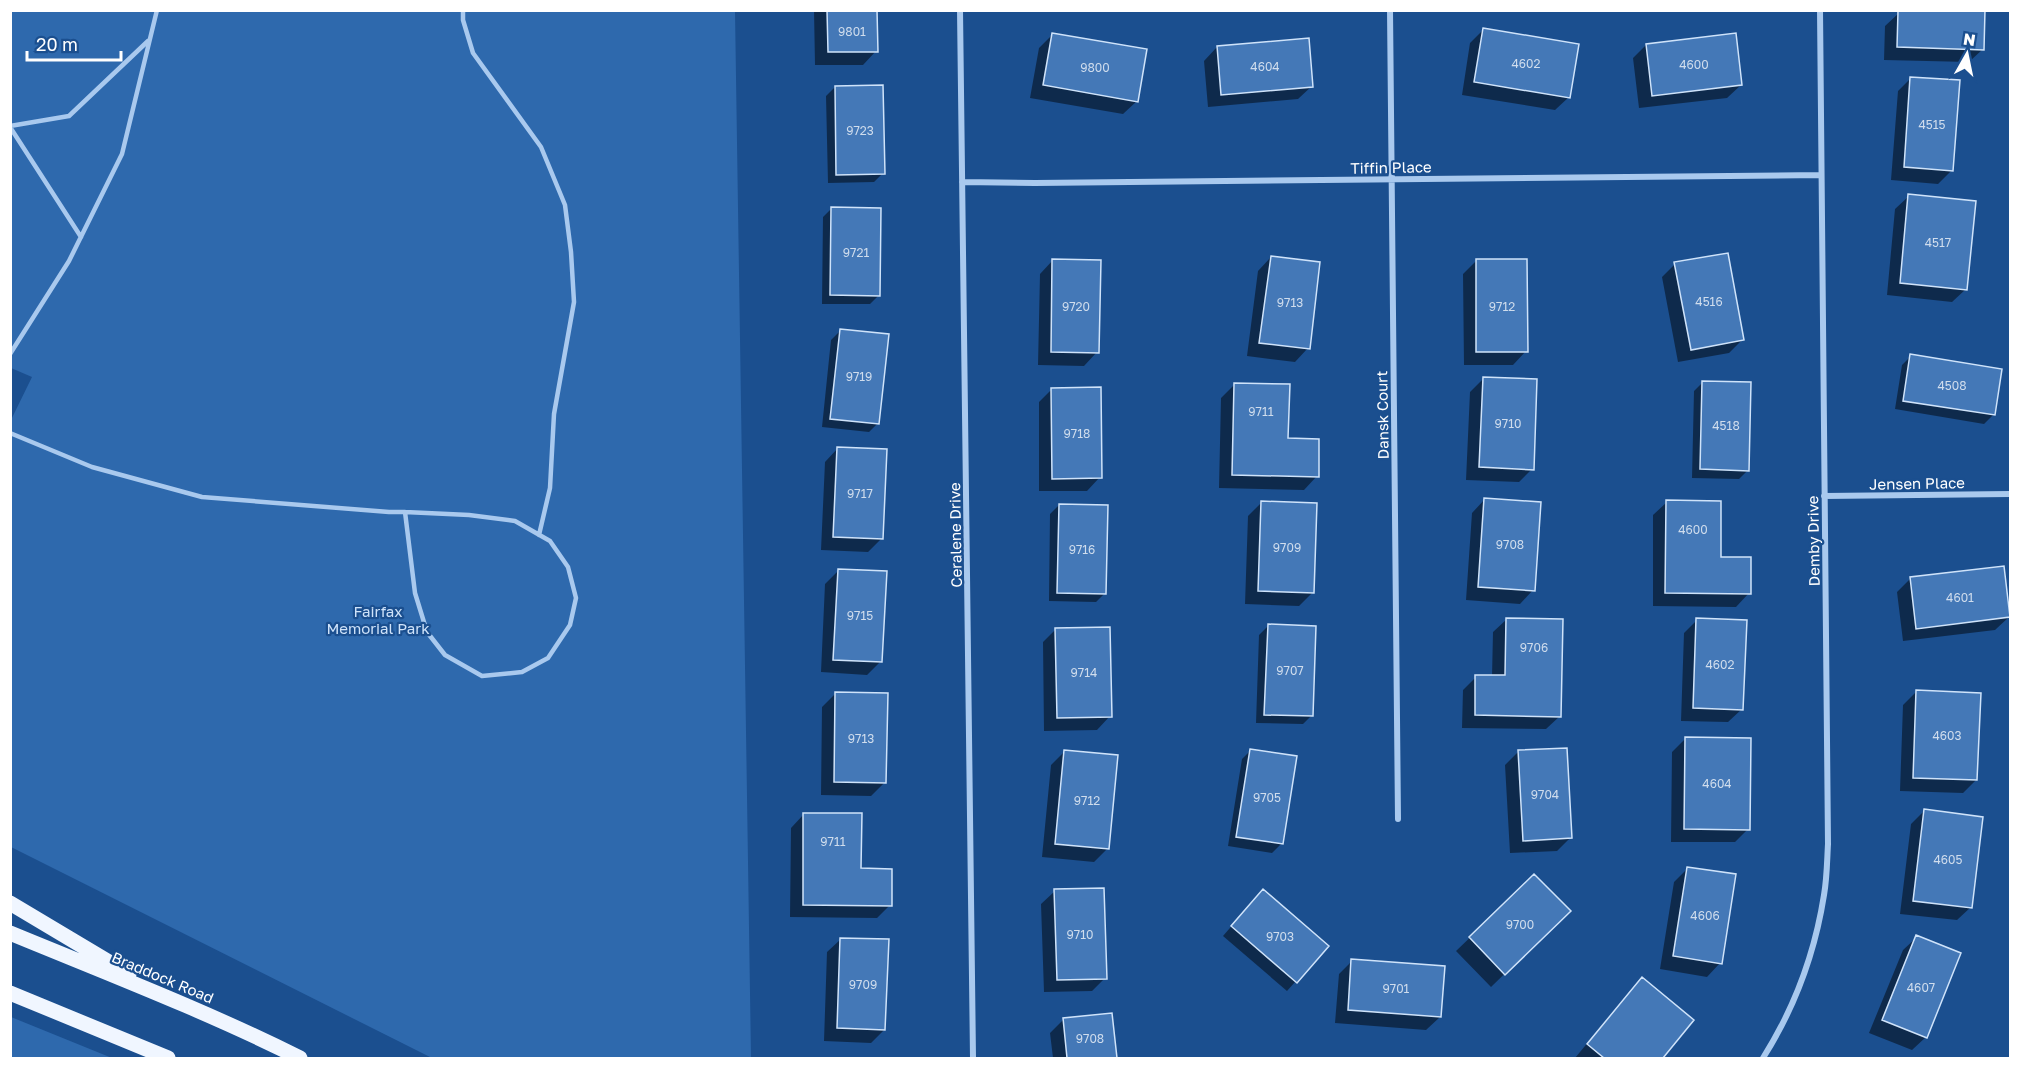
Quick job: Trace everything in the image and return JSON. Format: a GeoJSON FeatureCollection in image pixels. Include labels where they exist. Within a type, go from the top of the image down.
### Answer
{"type":"FeatureCollection","features":[{"type":"Feature","properties":{"kind":"main road"},"geometry":{"type":"LineString","coordinates":[[10,903],[175,1001]]}},
{"type":"Feature","properties":{"kind":"main road","name":"Braddock Road"},"geometry":{"type":"LineString","coordinates":[[10,933],[175,1001],[300,1059]]}},
{"type":"Feature","properties":{"kind":"main road"},"geometry":{"type":"LineString","coordinates":[[10,993],[168,1059]]}},
{"type":"Feature","properties":{"kind":"street","name":"Ceralene Drive"},"geometry":{"type":"LineString","coordinates":[[960,10],[973,1059]]}},
{"type":"Feature","properties":{"kind":"street","name":"Dansk Court"},"geometry":{"type":"LineString","coordinates":[[1390,10],[1398,819]]}},
{"type":"Feature","properties":{"kind":"street","name":"Demby Drive"},"geometry":{"type":"LineString","coordinates":[[1763,1059],[1792,1007],[1815,938],[1824,894],[1828,844],[1820,10]]}},
{"type":"Feature","properties":{"kind":"street","name":"Tiffin Place"},"geometry":{"type":"LineString","coordinates":[[962,182],[1821,175]]}},
{"type":"Feature","properties":{"kind":"street","name":"Jensen Place"},"geometry":{"type":"LineString","coordinates":[[1824,496],[2010,494]]}},
{"type":"Feature","properties":{"kind":"lane"},"geometry":{"type":"LineString","coordinates":[[10,354],[69,261],[122,154],[157,10]]}},
{"type":"Feature","properties":{"kind":"lane"},"geometry":{"type":"LineString","coordinates":[[463,10],[463,20],[473,53],[541,147],[565,205],[574,302],[554,414],[550,488],[539,535]]}},
{"type":"Feature","properties":{"kind":"lane"},"geometry":{"type":"LineString","coordinates":[[81,237],[10,126],[69,116],[150,40]]}},
{"type":"Feature","properties":{"kind":"lane"},"geometry":{"type":"LineString","coordinates":[[10,433],[93,467],[201,496],[469,515],[515,521],[550,541],[568,567],[576,598],[570,625],[548,658],[522,672],[482,676],[445,655],[426,632],[415,593],[405,512]]}},
{"type":"Feature","properties":{"kind":"green space","name":"Fairfax Memorial Park"},"geometry":{"type":"Polygon","coordinates":[[[11,11],[735,11],[751,1058],[432,1058],[11,847],[10,422],[32,377],[11,368],[11,11]]]}},
{"type":"Feature","properties":{"kind":"green space"},"geometry":{"type":"Polygon","coordinates":[[[11,1017],[112,1058],[11,1058],[11,1017]]]}},
{"type":"Feature","properties":{"kind":"building"},"geometry":{"type":"Polygon","coordinates":[[[827,10],[877,10],[878,52],[828,52],[827,10]]]}},
{"type":"Feature","properties":{"kind":"building"},"geometry":{"type":"Polygon","coordinates":[[[1985,10],[1984,50],[1897,47],[1898,11],[1985,10]]]}},
{"type":"Feature","properties":{"kind":"building"},"geometry":{"type":"Polygon","coordinates":[[[1483,28],[1579,44],[1570,98],[1474,82],[1483,28]]]}},
{"type":"Feature","properties":{"kind":"building"},"geometry":{"type":"Polygon","coordinates":[[[1052,33],[1147,49],[1138,102],[1043,85],[1052,33]]]}},
{"type":"Feature","properties":{"kind":"building"},"geometry":{"type":"Polygon","coordinates":[[[1736,33],[1742,85],[1652,96],[1646,44],[1736,33]]]}},
{"type":"Feature","properties":{"kind":"building"},"geometry":{"type":"Polygon","coordinates":[[[1309,38],[1313,87],[1221,95],[1217,46],[1309,38]]]}},
{"type":"Feature","properties":{"kind":"building"},"geometry":{"type":"Polygon","coordinates":[[[1910,77],[1960,80],[1953,171],[1904,167],[1910,77]]]}},
{"type":"Feature","properties":{"kind":"building"},"geometry":{"type":"Polygon","coordinates":[[[883,85],[885,174],[836,175],[835,86],[883,85]]]}},
{"type":"Feature","properties":{"kind":"building"},"geometry":{"type":"Polygon","coordinates":[[[1908,194],[1976,201],[1967,290],[1900,283],[1908,194]]]}},
{"type":"Feature","properties":{"kind":"building"},"geometry":{"type":"Polygon","coordinates":[[[831,207],[881,208],[880,296],[830,295],[831,207]]]}},
{"type":"Feature","properties":{"kind":"building"},"geometry":{"type":"Polygon","coordinates":[[[1728,253],[1744,340],[1691,350],[1674,262],[1728,253]]]}},
{"type":"Feature","properties":{"kind":"building"},"geometry":{"type":"Polygon","coordinates":[[[1271,256],[1320,262],[1310,349],[1259,343],[1271,256]]]}},
{"type":"Feature","properties":{"kind":"building"},"geometry":{"type":"Polygon","coordinates":[[[1052,259],[1101,260],[1099,353],[1051,352],[1052,259]]]}},
{"type":"Feature","properties":{"kind":"building"},"geometry":{"type":"Polygon","coordinates":[[[1476,259],[1527,259],[1528,352],[1476,352],[1476,259]]]}},
{"type":"Feature","properties":{"kind":"building"},"geometry":{"type":"Polygon","coordinates":[[[840,329],[889,334],[879,424],[830,419],[840,329]]]}},
{"type":"Feature","properties":{"kind":"building"},"geometry":{"type":"Polygon","coordinates":[[[1910,354],[2002,369],[1995,415],[1903,401],[1910,354]]]}},
{"type":"Feature","properties":{"kind":"building"},"geometry":{"type":"Polygon","coordinates":[[[1483,377],[1537,379],[1534,470],[1479,467],[1483,377]]]}},
{"type":"Feature","properties":{"kind":"building"},"geometry":{"type":"Polygon","coordinates":[[[1702,381],[1751,382],[1749,471],[1700,469],[1702,381]]]}},
{"type":"Feature","properties":{"kind":"building"},"geometry":{"type":"Polygon","coordinates":[[[1234,383],[1290,384],[1288,438],[1319,439],[1319,477],[1232,475],[1234,383]]]}},
{"type":"Feature","properties":{"kind":"building"},"geometry":{"type":"Polygon","coordinates":[[[1101,387],[1102,478],[1052,479],[1051,388],[1101,387]]]}},
{"type":"Feature","properties":{"kind":"building"},"geometry":{"type":"Polygon","coordinates":[[[837,447],[887,449],[883,539],[833,537],[837,447]]]}},
{"type":"Feature","properties":{"kind":"building"},"geometry":{"type":"Polygon","coordinates":[[[1484,498],[1541,502],[1535,591],[1478,587],[1484,498]]]}},
{"type":"Feature","properties":{"kind":"building"},"geometry":{"type":"Polygon","coordinates":[[[1666,500],[1721,501],[1721,557],[1751,557],[1751,594],[1665,593],[1666,500]]]}},
{"type":"Feature","properties":{"kind":"building"},"geometry":{"type":"Polygon","coordinates":[[[1261,501],[1317,503],[1314,593],[1258,591],[1261,501]]]}},
{"type":"Feature","properties":{"kind":"building"},"geometry":{"type":"Polygon","coordinates":[[[1059,504],[1108,505],[1106,594],[1057,593],[1059,504]]]}},
{"type":"Feature","properties":{"kind":"building"},"geometry":{"type":"Polygon","coordinates":[[[2004,566],[2010,617],[1916,629],[1910,577],[2004,566]]]}},
{"type":"Feature","properties":{"kind":"building"},"geometry":{"type":"Polygon","coordinates":[[[838,569],[887,571],[882,662],[833,660],[838,569]]]}},
{"type":"Feature","properties":{"kind":"building"},"geometry":{"type":"Polygon","coordinates":[[[1506,618],[1563,619],[1561,717],[1475,715],[1475,675],[1505,675],[1506,618]]]}},
{"type":"Feature","properties":{"kind":"building"},"geometry":{"type":"Polygon","coordinates":[[[1696,618],[1747,620],[1743,710],[1693,708],[1696,618]]]}},
{"type":"Feature","properties":{"kind":"building"},"geometry":{"type":"Polygon","coordinates":[[[1268,624],[1316,626],[1313,716],[1264,715],[1268,624]]]}},
{"type":"Feature","properties":{"kind":"building"},"geometry":{"type":"Polygon","coordinates":[[[1110,627],[1112,717],[1057,718],[1055,628],[1110,627]]]}},
{"type":"Feature","properties":{"kind":"building"},"geometry":{"type":"Polygon","coordinates":[[[1916,690],[1981,693],[1977,780],[1913,778],[1916,690]]]}},
{"type":"Feature","properties":{"kind":"building"},"geometry":{"type":"Polygon","coordinates":[[[835,692],[888,693],[886,783],[834,782],[835,692]]]}},
{"type":"Feature","properties":{"kind":"building"},"geometry":{"type":"Polygon","coordinates":[[[1685,737],[1751,738],[1750,830],[1684,829],[1685,737]]]}},
{"type":"Feature","properties":{"kind":"building"},"geometry":{"type":"Polygon","coordinates":[[[1567,748],[1572,838],[1523,841],[1518,750],[1567,748]]]}},
{"type":"Feature","properties":{"kind":"building"},"geometry":{"type":"Polygon","coordinates":[[[1250,749],[1297,756],[1283,844],[1236,837],[1250,749]]]}},
{"type":"Feature","properties":{"kind":"building"},"geometry":{"type":"Polygon","coordinates":[[[1064,750],[1118,755],[1109,849],[1055,844],[1064,750]]]}},
{"type":"Feature","properties":{"kind":"building"},"geometry":{"type":"Polygon","coordinates":[[[1924,809],[1983,817],[1972,908],[1913,901],[1924,809]]]}},
{"type":"Feature","properties":{"kind":"building"},"geometry":{"type":"Polygon","coordinates":[[[803,813],[862,813],[861,868],[892,869],[892,906],[803,905],[803,813]]]}},
{"type":"Feature","properties":{"kind":"building"},"geometry":{"type":"Polygon","coordinates":[[[1687,867],[1736,874],[1722,964],[1673,956],[1687,867]]]}},
{"type":"Feature","properties":{"kind":"building"},"geometry":{"type":"Polygon","coordinates":[[[1534,874],[1571,911],[1505,975],[1469,937],[1534,874]]]}},
{"type":"Feature","properties":{"kind":"building"},"geometry":{"type":"Polygon","coordinates":[[[1104,888],[1107,979],[1057,980],[1054,889],[1104,888]]]}},
{"type":"Feature","properties":{"kind":"building"},"geometry":{"type":"Polygon","coordinates":[[[1263,889],[1329,946],[1297,983],[1231,926],[1263,889]]]}},
{"type":"Feature","properties":{"kind":"building"},"geometry":{"type":"Polygon","coordinates":[[[1916,935],[1961,953],[1927,1038],[1882,1020],[1916,935]]]}},
{"type":"Feature","properties":{"kind":"building"},"geometry":{"type":"Polygon","coordinates":[[[840,938],[889,939],[885,1030],[837,1028],[840,938]]]}},
{"type":"Feature","properties":{"kind":"building"},"geometry":{"type":"Polygon","coordinates":[[[1351,959],[1445,966],[1441,1017],[1348,1010],[1351,959]]]}},
{"type":"Feature","properties":{"kind":"building"},"geometry":{"type":"Polygon","coordinates":[[[1642,977],[1694,1020],[1663,1058],[1604,1058],[1587,1044],[1642,977]]]}},
{"type":"Feature","properties":{"kind":"building"},"geometry":{"type":"Polygon","coordinates":[[[1112,1013],[1117,1058],[1067,1058],[1063,1018],[1112,1013]]]}}]}
